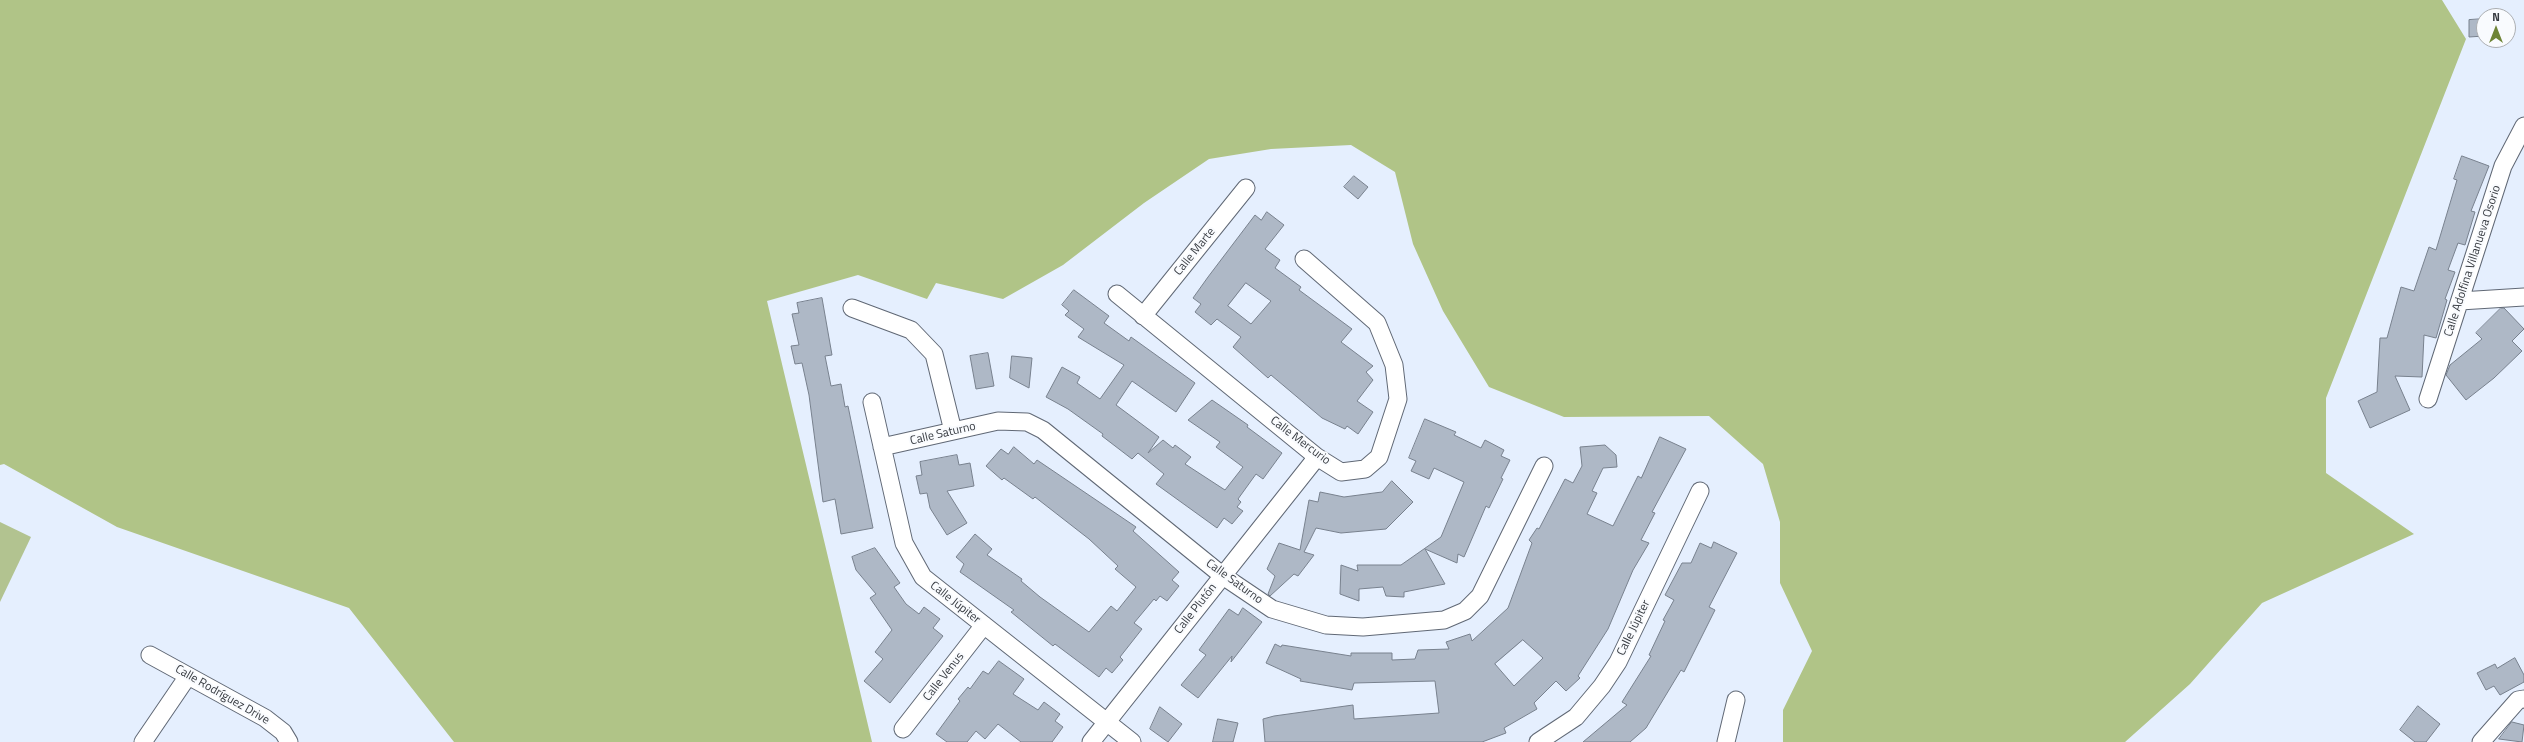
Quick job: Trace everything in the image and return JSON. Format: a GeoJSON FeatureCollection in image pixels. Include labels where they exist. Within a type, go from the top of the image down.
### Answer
{"type":"FeatureCollection","features":[{"type":"Feature","properties":{"kind":"street","name":"Calle Adolfina Villanueva Osorio"},"geometry":{"type":"LineString","coordinates":[[2428,399],[2504,166],[2524,126]]}},
{"type":"Feature","properties":{"kind":"street","name":"Calle Marte"},"geometry":{"type":"LineString","coordinates":[[1143,316],[1246,188]]}},
{"type":"Feature","properties":{"kind":"street","name":"Calle Mercurio"},"geometry":{"type":"LineString","coordinates":[[1117,294],[1317,457],[1341,472],[1365,469],[1379,457],[1398,399],[1394,365],[1377,323],[1304,259]]}},
{"type":"Feature","properties":{"kind":"street"},"geometry":{"type":"LineString","coordinates":[[2460,301],[2524,297]]}},
{"type":"Feature","properties":{"kind":"street"},"geometry":{"type":"LineString","coordinates":[[852,308],[911,330],[934,354],[953,431]]}},
{"type":"Feature","properties":{"kind":"street","name":"Calle Júpiter"},"geometry":{"type":"LineString","coordinates":[[872,402],[904,544],[923,577],[1132,742]]}},
{"type":"Feature","properties":{"kind":"street","name":"Calle Saturno"},"geometry":{"type":"LineString","coordinates":[[882,448],[998,421],[1027,422],[1043,430],[1223,576],[1272,609],[1326,626],[1363,627],[1444,620],[1465,611],[1480,596],[1544,466]]}},
{"type":"Feature","properties":{"kind":"street","name":"Calle Plutón"},"geometry":{"type":"LineString","coordinates":[[1091,742],[1317,457]]}},
{"type":"Feature","properties":{"kind":"street","name":"Calle Júpiter"},"geometry":{"type":"LineString","coordinates":[[1538,742],[1576,717],[1602,686],[1618,662],[1700,492]]}},
{"type":"Feature","properties":{"kind":"street","name":"Calle Venus"},"geometry":{"type":"LineString","coordinates":[[903,729],[984,626]]}},
{"type":"Feature","properties":{"kind":"street","name":"Calle Rodríguez Drive"},"geometry":{"type":"LineString","coordinates":[[150,655],[265,718],[283,732],[289,742]]}},
{"type":"Feature","properties":{"kind":"street"},"geometry":{"type":"LineString","coordinates":[[143,742],[188,676]]}},
{"type":"Feature","properties":{"kind":"street"},"geometry":{"type":"LineString","coordinates":[[2481,742],[2518,700],[2524,699]]}},
{"type":"Feature","properties":{"kind":"street"},"geometry":{"type":"LineString","coordinates":[[1726,742],[1736,700]]}},
{"type":"Feature","properties":{"kind":"green space"},"geometry":{"type":"Polygon","coordinates":[[[0,0],[2442,0],[2466,39],[2326,398],[2326,473],[2414,534],[2262,603],[2190,684],[2125,742],[1783,742],[1783,710],[1812,651],[1780,583],[1780,522],[1763,464],[1709,416],[1564,417],[1489,387],[1443,311],[1413,244],[1395,172],[1351,145],[1271,149],[1209,159],[1144,203],[1063,265],[1003,299],[936,283],[927,299],[858,275],[767,301],[872,742],[454,742],[349,608],[117,527],[4,464],[0,465],[0,0]]]}},
{"type":"Feature","properties":{"kind":"green space"},"geometry":{"type":"Polygon","coordinates":[[[0,522],[31,537],[0,602],[0,522]]]}},
{"type":"Feature","properties":{"kind":"building"},"geometry":{"type":"Polygon","coordinates":[[[2469,20],[2476,20],[2476,37],[2469,37],[2469,20]]]}},
{"type":"Feature","properties":{"kind":"building"},"geometry":{"type":"Polygon","coordinates":[[[2462,156],[2489,166],[2471,211],[2475,212],[2465,245],[2458,243],[2448,270],[2455,272],[2445,299],[2447,300],[2436,338],[2424,335],[2422,377],[2395,376],[2410,410],[2370,428],[2358,401],[2377,392],[2380,338],[2387,338],[2401,287],[2414,291],[2429,247],[2436,250],[2457,180],[2454,179],[2462,156]]]}},
{"type":"Feature","properties":{"kind":"building"},"geometry":{"type":"Polygon","coordinates":[[[1354,176],[1368,187],[1358,199],[1344,187],[1354,176]]]}},
{"type":"Feature","properties":{"kind":"building"},"geometry":{"type":"Polygon","coordinates":[[[1267,212],[1284,225],[1265,249],[1280,260],[1275,268],[1301,287],[1299,290],[1352,329],[1341,342],[1373,366],[1366,372],[1373,380],[1357,401],[1373,412],[1358,434],[1347,426],[1345,429],[1322,418],[1271,375],[1268,378],[1233,347],[1241,337],[1217,319],[1211,325],[1195,312],[1201,304],[1193,298],[1208,277],[1255,215],[1261,220],[1267,212]],[[1246,283],[1228,306],[1251,324],[1271,301],[1246,283]]]}},
{"type":"Feature","properties":{"kind":"building"},"geometry":{"type":"Polygon","coordinates":[[[1074,290],[1109,316],[1104,323],[1129,341],[1131,337],[1195,383],[1176,412],[1132,381],[1116,405],[1159,437],[1148,453],[1163,440],[1173,448],[1175,445],[1191,457],[1185,464],[1225,490],[1243,467],[1216,447],[1220,442],[1188,420],[1212,400],[1248,425],[1247,427],[1282,453],[1263,479],[1256,474],[1238,499],[1241,502],[1237,507],[1243,511],[1232,524],[1224,518],[1217,528],[1156,484],[1164,474],[1138,453],[1132,459],[1102,436],[1103,434],[1068,409],[1046,397],[1062,367],[1080,377],[1077,383],[1100,399],[1124,365],[1078,337],[1084,329],[1065,315],[1069,311],[1062,305],[1074,290]]]}},
{"type":"Feature","properties":{"kind":"building"},"geometry":{"type":"Polygon","coordinates":[[[822,298],[832,355],[825,356],[831,386],[841,384],[845,407],[848,406],[873,528],[841,534],[835,499],[823,502],[809,395],[802,363],[795,364],[791,346],[799,345],[792,314],[799,313],[797,303],[822,298]]]}},
{"type":"Feature","properties":{"kind":"building"},"geometry":{"type":"Polygon","coordinates":[[[2501,308],[2504,308],[2524,329],[2512,341],[2522,351],[2494,378],[2466,400],[2446,375],[2450,365],[2482,339],[2476,333],[2501,308]]]}},
{"type":"Feature","properties":{"kind":"building"},"geometry":{"type":"Polygon","coordinates":[[[988,353],[994,386],[976,389],[970,356],[988,353]]]}},
{"type":"Feature","properties":{"kind":"building"},"geometry":{"type":"Polygon","coordinates":[[[1012,356],[1032,358],[1029,388],[1010,378],[1012,356]]]}},
{"type":"Feature","properties":{"kind":"building"},"geometry":{"type":"Polygon","coordinates":[[[1425,419],[1456,432],[1454,435],[1481,448],[1485,440],[1504,450],[1501,456],[1510,460],[1501,478],[1503,479],[1489,508],[1486,506],[1464,557],[1458,554],[1457,563],[1425,549],[1445,584],[1404,592],[1404,597],[1386,596],[1383,587],[1359,589],[1359,601],[1340,594],[1341,565],[1358,571],[1357,565],[1401,565],[1441,537],[1464,482],[1434,468],[1429,479],[1411,471],[1416,461],[1409,458],[1425,419]]]}},
{"type":"Feature","properties":{"kind":"building"},"geometry":{"type":"Polygon","coordinates":[[[1660,437],[1686,449],[1652,512],[1655,513],[1641,540],[1649,543],[1633,570],[1608,629],[1578,676],[1580,678],[1566,691],[1556,681],[1534,703],[1537,709],[1504,728],[1506,733],[1482,742],[1265,742],[1263,719],[1274,716],[1353,705],[1354,719],[1439,713],[1435,681],[1354,683],[1352,690],[1300,681],[1301,679],[1266,663],[1275,644],[1281,647],[1282,645],[1351,656],[1351,653],[1392,653],[1392,660],[1415,659],[1418,650],[1449,649],[1446,642],[1470,634],[1472,641],[1508,608],[1532,543],[1529,540],[1537,528],[1539,529],[1565,479],[1573,483],[1582,466],[1580,447],[1605,445],[1616,455],[1617,467],[1603,468],[1592,491],[1597,493],[1587,514],[1613,526],[1638,476],[1641,478],[1660,437]],[[1523,640],[1495,664],[1514,686],[1543,658],[1523,640]]]}},
{"type":"Feature","properties":{"kind":"building"},"geometry":{"type":"Polygon","coordinates":[[[1014,447],[1034,464],[1037,460],[1136,527],[1133,531],[1179,572],[1172,580],[1179,586],[1167,601],[1160,596],[1156,601],[1154,599],[1134,623],[1142,629],[1120,657],[1123,660],[1112,673],[1106,668],[1099,677],[1055,644],[1053,646],[1011,612],[1014,610],[960,572],[964,564],[956,557],[975,534],[992,549],[987,555],[1022,579],[1021,581],[1040,597],[1089,632],[1111,606],[1117,611],[1136,587],[1115,569],[1118,566],[1089,539],[1035,497],[1033,499],[1004,478],[1002,480],[986,466],[1001,449],[1008,454],[1014,447]]]}},
{"type":"Feature","properties":{"kind":"building"},"geometry":{"type":"Polygon","coordinates":[[[957,455],[959,465],[970,463],[974,486],[947,491],[967,523],[947,535],[930,508],[927,493],[920,494],[916,476],[922,475],[920,462],[957,455]]]}},
{"type":"Feature","properties":{"kind":"building"},"geometry":{"type":"Polygon","coordinates":[[[1392,481],[1413,502],[1386,529],[1341,533],[1316,528],[1304,552],[1314,555],[1298,576],[1294,574],[1270,596],[1268,594],[1275,576],[1267,569],[1279,543],[1300,550],[1309,500],[1318,502],[1320,492],[1344,497],[1382,492],[1392,481]]]}},
{"type":"Feature","properties":{"kind":"building"},"geometry":{"type":"Polygon","coordinates":[[[1714,542],[1737,553],[1709,607],[1715,610],[1684,672],[1681,670],[1646,728],[1630,742],[1583,742],[1627,705],[1622,702],[1651,656],[1649,655],[1665,621],[1663,620],[1674,600],[1665,595],[1682,563],[1691,563],[1700,543],[1711,548],[1714,542]]]}},
{"type":"Feature","properties":{"kind":"building"},"geometry":{"type":"Polygon","coordinates":[[[875,548],[900,583],[894,587],[906,604],[919,614],[924,607],[940,619],[933,628],[943,636],[890,703],[864,681],[883,659],[875,652],[892,630],[870,598],[876,594],[856,570],[852,557],[875,548]]]}},
{"type":"Feature","properties":{"kind":"building"},"geometry":{"type":"Polygon","coordinates":[[[1243,608],[1262,622],[1231,662],[1232,656],[1198,698],[1181,685],[1206,655],[1199,650],[1229,609],[1238,615],[1243,608]]]}},
{"type":"Feature","properties":{"kind":"building"},"geometry":{"type":"Polygon","coordinates":[[[2515,658],[2524,675],[2524,682],[2500,695],[2494,686],[2486,690],[2477,673],[2495,664],[2497,668],[2515,658]]]}},
{"type":"Feature","properties":{"kind":"building"},"geometry":{"type":"Polygon","coordinates":[[[999,661],[1024,679],[1013,694],[1038,710],[1044,702],[1060,714],[1055,721],[1063,727],[1052,742],[1021,742],[998,724],[985,739],[976,731],[967,742],[947,742],[936,734],[960,701],[958,699],[968,687],[970,689],[983,671],[988,674],[999,661]]]}},
{"type":"Feature","properties":{"kind":"building"},"geometry":{"type":"Polygon","coordinates":[[[2418,706],[2440,724],[2426,742],[2415,742],[2400,730],[2418,706]]]}},
{"type":"Feature","properties":{"kind":"building"},"geometry":{"type":"Polygon","coordinates":[[[1160,707],[1182,724],[1168,742],[1150,729],[1160,707]]]}},
{"type":"Feature","properties":{"kind":"building"},"geometry":{"type":"Polygon","coordinates":[[[1218,719],[1238,723],[1233,742],[1213,742],[1218,719]]]}},
{"type":"Feature","properties":{"kind":"building"},"geometry":{"type":"Polygon","coordinates":[[[2512,722],[2524,725],[2522,742],[2499,739],[2512,722]]]}}]}
